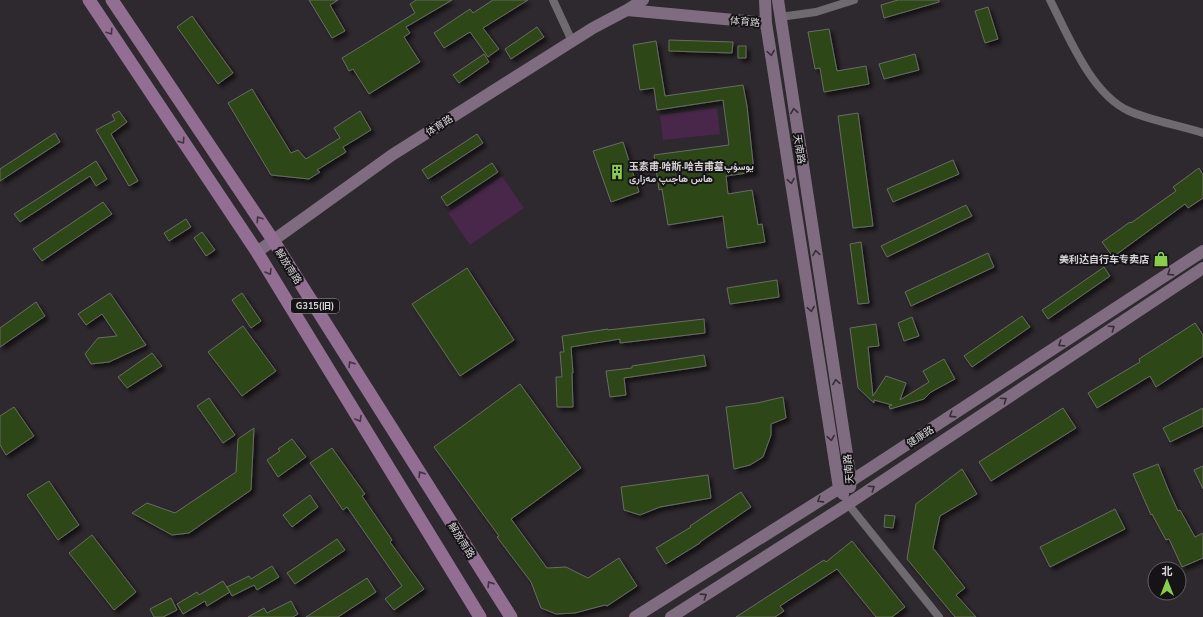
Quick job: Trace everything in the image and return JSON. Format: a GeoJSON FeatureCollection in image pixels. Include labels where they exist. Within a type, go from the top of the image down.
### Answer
{"type":"FeatureCollection","features":[{"type":"Feature","properties":{"kind":"main road","name":"解放南路"},"geometry":{"type":"LineString","coordinates":[[89,0],[257,252],[480,617]]}},
{"type":"Feature","properties":{"kind":"main road","name":"解放南路"},"geometry":{"type":"LineString","coordinates":[[112,0],[273,240],[511,617]]}},
{"type":"Feature","properties":{"kind":"street"},"geometry":{"type":"LineString","coordinates":[[553,0],[572,42]]}},
{"type":"Feature","properties":{"kind":"street","name":"体育路"},"geometry":{"type":"LineString","coordinates":[[257,252],[392,155],[593,28],[643,0]]}},
{"type":"Feature","properties":{"kind":"street","name":"天南路"},"geometry":{"type":"LineString","coordinates":[[765,0],[766,23],[839,488],[848,504]]}},
{"type":"Feature","properties":{"kind":"street","name":"天南路"},"geometry":{"type":"LineString","coordinates":[[778,0],[851,481],[848,504]]}},
{"type":"Feature","properties":{"kind":"street"},"geometry":{"type":"LineString","coordinates":[[780,17],[816,12],[854,0]]}},
{"type":"Feature","properties":{"kind":"street"},"geometry":{"type":"LineString","coordinates":[[1050,0],[1086,70],[1106,95],[1128,110],[1203,133]]}},
{"type":"Feature","properties":{"kind":"street","name":"体育路"},"geometry":{"type":"LineString","coordinates":[[627,10],[766,23]]}},
{"type":"Feature","properties":{"kind":"street","name":"健康路"},"geometry":{"type":"LineString","coordinates":[[635,617],[851,481],[1203,252]]}},
{"type":"Feature","properties":{"kind":"street","name":"健康路"},"geometry":{"type":"LineString","coordinates":[[671,617],[848,504],[1203,268]]}},
{"type":"Feature","properties":{"kind":"street"},"geometry":{"type":"LineString","coordinates":[[848,504],[939,617]]}},
{"type":"Feature","properties":{"kind":"shaded area"},"geometry":{"type":"Polygon","coordinates":[[[717,108],[720,134],[663,140],[660,115],[717,108]]]}},
{"type":"Feature","properties":{"kind":"shaded area"},"geometry":{"type":"Polygon","coordinates":[[[502,176],[524,208],[470,245],[448,213],[502,176]]]}},
{"type":"Feature","properties":{"kind":"building"},"geometry":{"type":"Polygon","coordinates":[[[309,0],[338,0],[330,5],[345,31],[332,38],[309,0]]]}},
{"type":"Feature","properties":{"kind":"building"},"geometry":{"type":"Polygon","coordinates":[[[416,0],[452,0],[406,27],[410,33],[404,37],[420,62],[369,94],[353,69],[349,71],[342,58],[415,13],[410,4],[416,0]]]}},
{"type":"Feature","properties":{"kind":"building"},"geometry":{"type":"Polygon","coordinates":[[[493,0],[528,0],[483,28],[499,49],[488,57],[470,32],[444,48],[434,33],[470,9],[473,13],[493,0]]]}},
{"type":"Feature","properties":{"kind":"building"},"geometry":{"type":"Polygon","coordinates":[[[898,0],[939,0],[939,2],[884,18],[881,5],[898,0]]]}},
{"type":"Feature","properties":{"kind":"building"},"geometry":{"type":"Polygon","coordinates":[[[988,7],[998,39],[985,43],[975,11],[988,7]]]}},
{"type":"Feature","properties":{"kind":"building"},"geometry":{"type":"Polygon","coordinates":[[[192,16],[233,73],[218,84],[177,27],[192,16]]]}},
{"type":"Feature","properties":{"kind":"building"},"geometry":{"type":"Polygon","coordinates":[[[537,27],[544,37],[511,59],[505,49],[537,27]]]}},
{"type":"Feature","properties":{"kind":"building"},"geometry":{"type":"Polygon","coordinates":[[[829,29],[837,71],[866,66],[869,84],[824,92],[820,68],[815,69],[808,32],[829,29]]]}},
{"type":"Feature","properties":{"kind":"building"},"geometry":{"type":"Polygon","coordinates":[[[669,40],[733,42],[732,53],[669,51],[669,40]]]}},
{"type":"Feature","properties":{"kind":"building"},"geometry":{"type":"Polygon","coordinates":[[[656,41],[665,96],[743,85],[747,106],[754,172],[726,176],[728,194],[752,190],[758,225],[762,224],[765,242],[727,248],[723,216],[668,225],[662,189],[659,190],[654,155],[729,145],[723,100],[657,110],[654,88],[640,90],[633,45],[656,41]]]}},
{"type":"Feature","properties":{"kind":"building"},"geometry":{"type":"Polygon","coordinates":[[[738,46],[746,46],[746,58],[738,58],[738,46]]]}},
{"type":"Feature","properties":{"kind":"building"},"geometry":{"type":"Polygon","coordinates":[[[484,54],[489,62],[459,83],[453,75],[484,54]]]}},
{"type":"Feature","properties":{"kind":"building"},"geometry":{"type":"Polygon","coordinates":[[[915,54],[919,70],[884,79],[879,64],[915,54]]]}},
{"type":"Feature","properties":{"kind":"building"},"geometry":{"type":"Polygon","coordinates":[[[252,89],[291,153],[298,150],[306,159],[340,138],[334,128],[360,111],[371,130],[343,147],[346,152],[317,170],[320,172],[309,179],[271,175],[228,103],[252,89]]]}},
{"type":"Feature","properties":{"kind":"building"},"geometry":{"type":"Polygon","coordinates":[[[119,111],[127,122],[111,134],[138,181],[129,186],[96,130],[115,120],[112,115],[119,111]]]}},
{"type":"Feature","properties":{"kind":"building"},"geometry":{"type":"Polygon","coordinates":[[[858,113],[873,226],[853,228],[838,116],[858,113]]]}},
{"type":"Feature","properties":{"kind":"building"},"geometry":{"type":"Polygon","coordinates":[[[55,133],[60,142],[0,181],[0,169],[55,133]]]}},
{"type":"Feature","properties":{"kind":"building"},"geometry":{"type":"Polygon","coordinates":[[[477,134],[483,143],[428,179],[422,170],[477,134]]]}},
{"type":"Feature","properties":{"kind":"building","name":"玉素甫·哈斯·哈吉甫墓يوسۇپ ھاس ھاجىپ مەزارى"},"geometry":{"type":"Polygon","coordinates":[[[623,142],[639,192],[611,202],[593,151],[623,142]]]}},
{"type":"Feature","properties":{"kind":"building"},"geometry":{"type":"Polygon","coordinates":[[[953,160],[959,174],[893,202],[887,189],[953,160]]]}},
{"type":"Feature","properties":{"kind":"building"},"geometry":{"type":"Polygon","coordinates":[[[96,161],[107,179],[96,186],[90,176],[20,222],[14,214],[96,161]]]}},
{"type":"Feature","properties":{"kind":"building"},"geometry":{"type":"Polygon","coordinates":[[[492,163],[498,172],[447,206],[441,197],[492,163]]]}},
{"type":"Feature","properties":{"kind":"building"},"geometry":{"type":"Polygon","coordinates":[[[1199,168],[1203,175],[1203,198],[1188,208],[1185,204],[1113,257],[1102,242],[1176,191],[1173,187],[1199,168]]]}},
{"type":"Feature","properties":{"kind":"building"},"geometry":{"type":"Polygon","coordinates":[[[103,202],[112,214],[42,261],[33,249],[103,202]]]}},
{"type":"Feature","properties":{"kind":"building"},"geometry":{"type":"Polygon","coordinates":[[[966,205],[972,216],[887,257],[881,246],[966,205]]]}},
{"type":"Feature","properties":{"kind":"building"},"geometry":{"type":"Polygon","coordinates":[[[186,219],[191,227],[169,241],[164,233],[186,219]]]}},
{"type":"Feature","properties":{"kind":"building"},"geometry":{"type":"Polygon","coordinates":[[[202,232],[215,250],[206,256],[194,238],[202,232]]]}},
{"type":"Feature","properties":{"kind":"building"},"geometry":{"type":"Polygon","coordinates":[[[861,242],[869,303],[858,304],[850,244],[861,242]]]}},
{"type":"Feature","properties":{"kind":"building"},"geometry":{"type":"Polygon","coordinates":[[[988,253],[994,267],[911,306],[905,292],[988,253]]]}},
{"type":"Feature","properties":{"kind":"building"},"geometry":{"type":"Polygon","coordinates":[[[1104,267],[1110,276],[1048,319],[1042,310],[1104,267]]]}},
{"type":"Feature","properties":{"kind":"building"},"geometry":{"type":"Polygon","coordinates":[[[467,268],[514,340],[460,376],[412,304],[467,268]]]}},
{"type":"Feature","properties":{"kind":"building"},"geometry":{"type":"Polygon","coordinates":[[[777,280],[779,297],[730,304],[727,288],[777,280]]]}},
{"type":"Feature","properties":{"kind":"building"},"geometry":{"type":"Polygon","coordinates":[[[110,293],[146,345],[109,362],[91,364],[85,354],[98,338],[117,336],[102,314],[86,325],[78,314],[110,293]]]}},
{"type":"Feature","properties":{"kind":"building"},"geometry":{"type":"Polygon","coordinates":[[[242,293],[261,321],[251,328],[232,300],[242,293]]]}},
{"type":"Feature","properties":{"kind":"building"},"geometry":{"type":"Polygon","coordinates":[[[36,302],[45,316],[0,347],[0,328],[36,302]]]}},
{"type":"Feature","properties":{"kind":"building"},"geometry":{"type":"Polygon","coordinates":[[[1022,316],[1030,327],[972,367],[964,356],[1022,316]]]}},
{"type":"Feature","properties":{"kind":"building"},"geometry":{"type":"Polygon","coordinates":[[[912,317],[919,336],[904,341],[898,323],[912,317]]]}},
{"type":"Feature","properties":{"kind":"building"},"geometry":{"type":"Polygon","coordinates":[[[704,319],[705,333],[620,343],[620,339],[571,347],[573,407],[557,407],[556,377],[562,377],[560,352],[564,352],[562,336],[608,329],[704,319]]]}},
{"type":"Feature","properties":{"kind":"building"},"geometry":{"type":"Polygon","coordinates":[[[1195,323],[1203,335],[1203,356],[1156,387],[1150,376],[1097,408],[1088,393],[1140,362],[1139,359],[1195,323]]]}},
{"type":"Feature","properties":{"kind":"building"},"geometry":{"type":"Polygon","coordinates":[[[876,324],[879,346],[868,347],[873,396],[886,376],[906,383],[900,400],[929,382],[923,371],[944,359],[955,379],[931,392],[924,399],[890,409],[889,406],[892,405],[874,400],[874,403],[858,388],[850,328],[876,324]]]}},
{"type":"Feature","properties":{"kind":"building"},"geometry":{"type":"Polygon","coordinates":[[[243,326],[276,371],[242,396],[208,352],[243,326]]]}},
{"type":"Feature","properties":{"kind":"building"},"geometry":{"type":"Polygon","coordinates":[[[152,353],[162,366],[127,388],[118,377],[152,353]]]}},
{"type":"Feature","properties":{"kind":"building"},"geometry":{"type":"Polygon","coordinates":[[[704,355],[706,366],[624,378],[626,395],[610,397],[606,371],[632,368],[632,366],[704,355]]]}},
{"type":"Feature","properties":{"kind":"building"},"geometry":{"type":"Polygon","coordinates":[[[520,384],[581,468],[511,519],[547,568],[566,567],[588,578],[619,558],[637,586],[607,606],[605,605],[575,613],[556,614],[541,608],[531,582],[497,537],[499,536],[434,447],[520,384]]]}},
{"type":"Feature","properties":{"kind":"building"},"geometry":{"type":"Polygon","coordinates":[[[783,397],[786,418],[771,424],[771,435],[763,457],[750,465],[734,469],[726,407],[757,403],[783,397]]]}},
{"type":"Feature","properties":{"kind":"building"},"geometry":{"type":"Polygon","coordinates":[[[209,398],[235,435],[223,443],[197,406],[209,398]]]}},
{"type":"Feature","properties":{"kind":"building"},"geometry":{"type":"Polygon","coordinates":[[[14,407],[34,436],[6,455],[0,445],[0,416],[14,407]]]}},
{"type":"Feature","properties":{"kind":"building"},"geometry":{"type":"Polygon","coordinates":[[[1063,408],[1076,428],[991,481],[979,462],[1063,408]]]}},
{"type":"Feature","properties":{"kind":"building"},"geometry":{"type":"Polygon","coordinates":[[[1203,408],[1203,426],[1170,442],[1163,428],[1203,408]]]}},
{"type":"Feature","properties":{"kind":"building"},"geometry":{"type":"Polygon","coordinates":[[[254,428],[251,490],[189,533],[172,535],[132,513],[147,503],[175,513],[236,472],[238,439],[254,428]]]}},
{"type":"Feature","properties":{"kind":"building"},"geometry":{"type":"Polygon","coordinates":[[[292,439],[306,457],[278,477],[267,460],[280,451],[278,449],[292,439]]]}},
{"type":"Feature","properties":{"kind":"building"},"geometry":{"type":"Polygon","coordinates":[[[332,448],[365,494],[362,496],[392,540],[390,542],[424,589],[394,610],[385,599],[402,586],[347,507],[343,510],[310,463],[332,448]]]}},
{"type":"Feature","properties":{"kind":"building"},"geometry":{"type":"Polygon","coordinates":[[[1158,464],[1178,511],[1180,510],[1195,537],[1203,533],[1203,558],[1187,565],[1187,561],[1179,561],[1169,539],[1166,540],[1152,514],[1151,515],[1133,474],[1158,464]]]}},
{"type":"Feature","properties":{"kind":"building"},"geometry":{"type":"Polygon","coordinates":[[[1203,466],[1203,489],[1194,470],[1203,466]]]}},
{"type":"Feature","properties":{"kind":"building"},"geometry":{"type":"Polygon","coordinates":[[[962,469],[977,494],[940,516],[933,548],[965,588],[956,595],[976,617],[955,617],[907,559],[916,504],[962,469]]]}},
{"type":"Feature","properties":{"kind":"building"},"geometry":{"type":"Polygon","coordinates":[[[708,475],[711,498],[660,507],[640,515],[624,510],[621,487],[708,475]]]}},
{"type":"Feature","properties":{"kind":"building"},"geometry":{"type":"Polygon","coordinates":[[[49,481],[79,525],[58,540],[27,495],[49,481]]]}},
{"type":"Feature","properties":{"kind":"building"},"geometry":{"type":"Polygon","coordinates":[[[741,492],[751,507],[700,543],[666,564],[656,548],[691,527],[690,526],[741,492]]]}},
{"type":"Feature","properties":{"kind":"building"},"geometry":{"type":"Polygon","coordinates":[[[310,495],[318,507],[292,527],[283,515],[310,495]]]}},
{"type":"Feature","properties":{"kind":"building"},"geometry":{"type":"Polygon","coordinates":[[[1115,509],[1125,529],[1050,567],[1040,547],[1115,509]]]}},
{"type":"Feature","properties":{"kind":"building"},"geometry":{"type":"Polygon","coordinates":[[[885,515],[895,516],[893,528],[884,527],[885,515]]]}},
{"type":"Feature","properties":{"kind":"building"},"geometry":{"type":"Polygon","coordinates":[[[92,535],[136,592],[114,610],[69,553],[92,535]]]}},
{"type":"Feature","properties":{"kind":"building"},"geometry":{"type":"Polygon","coordinates":[[[337,539],[345,550],[295,584],[287,573],[337,539]]]}},
{"type":"Feature","properties":{"kind":"building"},"geometry":{"type":"Polygon","coordinates":[[[852,541],[905,607],[892,617],[876,617],[837,569],[780,606],[784,611],[775,617],[736,617],[824,560],[826,562],[852,541]]]}},
{"type":"Feature","properties":{"kind":"building"},"geometry":{"type":"Polygon","coordinates":[[[272,566],[279,577],[257,590],[254,585],[232,596],[227,587],[249,576],[251,579],[272,566]]]}},
{"type":"Feature","properties":{"kind":"building"},"geometry":{"type":"Polygon","coordinates":[[[367,578],[376,592],[338,617],[306,617],[367,578]]]}},
{"type":"Feature","properties":{"kind":"building"},"geometry":{"type":"Polygon","coordinates":[[[223,581],[230,592],[207,606],[205,601],[183,614],[177,604],[197,592],[199,595],[223,581]]]}},
{"type":"Feature","properties":{"kind":"building"},"geometry":{"type":"Polygon","coordinates":[[[171,598],[177,610],[163,617],[154,617],[150,609],[171,598]]]}},
{"type":"Feature","properties":{"kind":"building"},"geometry":{"type":"Polygon","coordinates":[[[291,601],[298,614],[293,617],[248,617],[264,608],[267,613],[291,601]]]}},
{"type":"Feature","properties":{"kind":"place","name":"玉素甫·哈斯·哈吉甫墓يوسۇپ ھاس ھاجىپ مەزارى"},"geometry":{"type":"Point","coordinates":[617,172]}},
{"type":"Feature","properties":{"kind":"place","name":"美利达自行车专卖店"},"geometry":{"type":"Point","coordinates":[1161,259]}}]}
